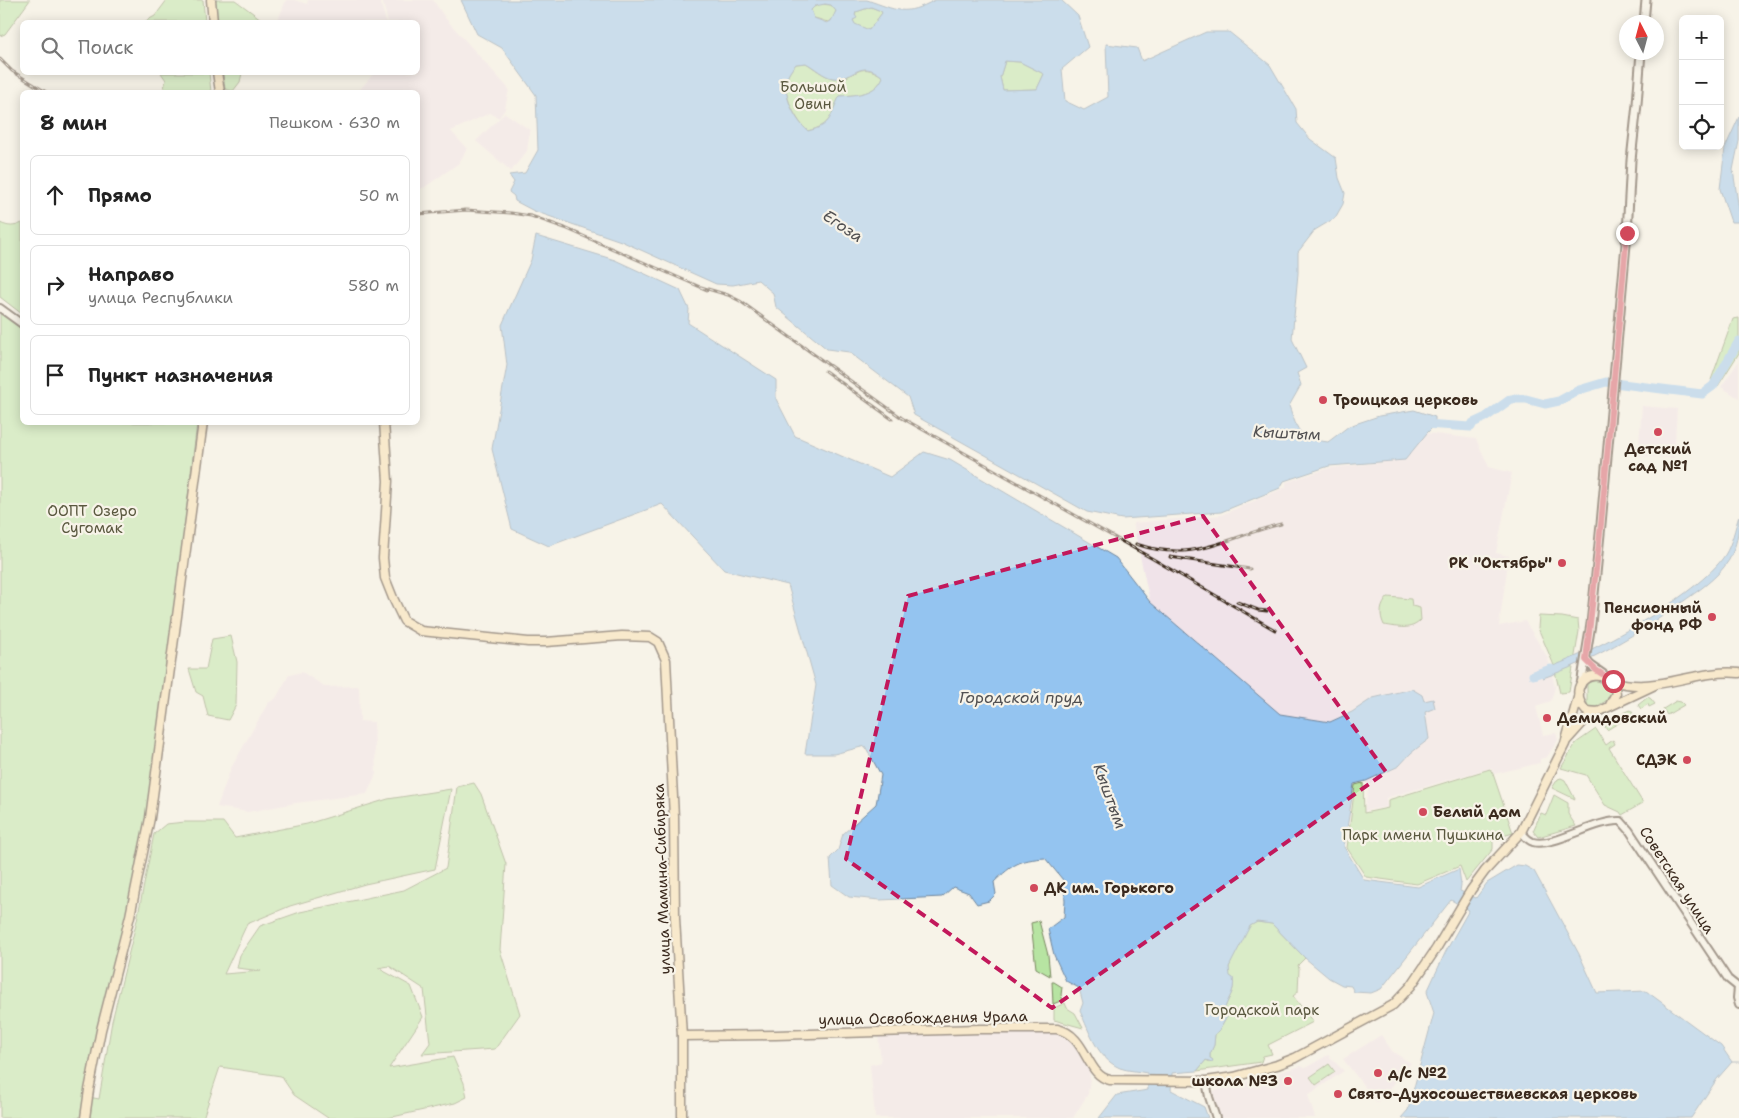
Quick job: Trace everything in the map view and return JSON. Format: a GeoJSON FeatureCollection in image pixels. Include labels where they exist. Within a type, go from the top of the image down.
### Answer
{"type":"FeatureCollection","features":[{"type":"Feature","properties":{"kind":"main road"},"geometry":{"type":"LineString","coordinates":[[211,0],[213,20]]}},
{"type":"Feature","properties":{"kind":"main road"},"geometry":{"type":"LineString","coordinates":[[1645,15],[1646,0]]}},
{"type":"Feature","properties":{"kind":"main road"},"geometry":{"type":"LineString","coordinates":[[1206,1081],[1234,1077],[1286,1062],[1389,1008],[1411,986],[1485,870],[1521,832],[1565,744],[1586,660],[1601,524],[1626,242],[1630,160],[1640,60]]}},
{"type":"Feature","properties":{"kind":"main road"},"geometry":{"type":"LineString","coordinates":[[217,75],[220,90]]}},
{"type":"Feature","properties":{"kind":"main road"},"geometry":{"type":"LineString","coordinates":[[85,1118],[101,1030],[130,916],[150,818],[203,425]]}},
{"type":"Feature","properties":{"kind":"main road","name":"улица Мамина-Сибиряка"},"geometry":{"type":"LineString","coordinates":[[384,425],[388,481],[384,558],[385,578],[404,621],[421,631],[498,640],[546,642],[622,636],[650,637],[658,642],[666,660],[674,817],[675,918],[682,1036],[682,1118]]}},
{"type":"Feature","properties":{"kind":"main road"},"geometry":{"type":"LineString","coordinates":[[1586,660],[1590,665],[1612,680],[1616,693],[1610,705]]}},
{"type":"Feature","properties":{"kind":"main road"},"geometry":{"type":"LineString","coordinates":[[1580,685],[1585,678],[1595,675],[1637,686],[1655,685],[1709,674],[1739,673]]}},
{"type":"Feature","properties":{"kind":"main road"},"geometry":{"type":"LineString","coordinates":[[1565,744],[1585,720],[1610,705],[1655,685]]}},
{"type":"Feature","properties":{"kind":"main road"},"geometry":{"type":"LineString","coordinates":[[1579,694],[1580,701],[1586,711],[1598,712]]}},
{"type":"Feature","properties":{"kind":"main road","name":"улица Освобождения Урала"},"geometry":{"type":"LineString","coordinates":[[682,1036],[1057,1029],[1074,1037],[1101,1077],[1107,1080],[1206,1081]]}},
{"type":"Feature","properties":{"kind":"street"},"geometry":{"type":"LineString","coordinates":[[0,308],[20,323]]}},
{"type":"Feature","properties":{"kind":"street","name":"Советская улица"},"geometry":{"type":"LineString","coordinates":[[1521,832],[1527,839],[1543,842],[1604,823],[1621,821],[1629,830],[1728,979],[1738,987],[1737,998],[1739,1005]]}},
{"type":"Feature","properties":{"kind":"street"},"geometry":{"type":"LineString","coordinates":[[1206,1081],[1216,1118]]}},
{"type":"Feature","properties":{"kind":"highlighted area"},"geometry":{"type":"Polygon","coordinates":[[[1203,516],[1386,772],[1052,1008],[846,859],[908,596],[1203,516]]]}},
{"type":"Feature","properties":{"kind":"shaded area"},"geometry":{"type":"Polygon","coordinates":[[[286,0],[307,4],[308,0],[380,0],[385,20],[278,20],[286,0]]]}},
{"type":"Feature","properties":{"kind":"shaded area"},"geometry":{"type":"Polygon","coordinates":[[[382,0],[433,0],[446,19],[509,89],[505,109],[499,118],[490,113],[451,131],[467,149],[459,163],[420,189],[420,90],[360,90],[372,75],[420,75],[420,20],[387,20],[382,0]]]}},
{"type":"Feature","properties":{"kind":"shaded area"},"geometry":{"type":"Polygon","coordinates":[[[505,113],[530,130],[527,151],[511,171],[476,141],[505,113]]]}},
{"type":"Feature","properties":{"kind":"shaded area"},"geometry":{"type":"Polygon","coordinates":[[[1739,361],[1739,398],[1721,387],[1739,361]]]}},
{"type":"Feature","properties":{"kind":"shaded area","name":"Детский сад №1"},"geometry":{"type":"Polygon","coordinates":[[[1642,406],[1677,409],[1674,458],[1638,456],[1642,406]]]}},
{"type":"Feature","properties":{"kind":"shaded area"},"geometry":{"type":"Polygon","coordinates":[[[1427,433],[1476,439],[1489,467],[1512,473],[1496,553],[1509,556],[1499,626],[1525,621],[1548,658],[1555,687],[1551,701],[1536,706],[1543,735],[1556,733],[1558,740],[1547,757],[1540,759],[1540,763],[1494,774],[1491,768],[1386,798],[1387,807],[1364,811],[1368,791],[1366,781],[1399,766],[1411,753],[1429,739],[1424,702],[1412,689],[1373,698],[1352,712],[1329,722],[1280,714],[1150,602],[1133,523],[1221,515],[1286,487],[1286,482],[1329,468],[1405,460],[1427,433]]]}},
{"type":"Feature","properties":{"kind":"shaded area"},"geometry":{"type":"Polygon","coordinates":[[[302,672],[326,687],[359,686],[360,721],[374,722],[376,774],[367,794],[296,803],[248,812],[217,807],[231,768],[268,703],[276,698],[289,675],[302,672]]]}},
{"type":"Feature","properties":{"kind":"shaded area"},"geometry":{"type":"Polygon","coordinates":[[[1018,1032],[1063,1034],[1073,1040],[1089,1068],[1090,1078],[1088,1094],[1073,1118],[875,1118],[870,1065],[881,1062],[878,1034],[1018,1032]]]}},
{"type":"Feature","properties":{"kind":"shaded area","name":"д/с №2"},"geometry":{"type":"Polygon","coordinates":[[[1381,1035],[1393,1052],[1411,1063],[1377,1103],[1343,1059],[1381,1035]]]}},
{"type":"Feature","properties":{"kind":"shaded area","name":"школа №3"},"geometry":{"type":"Polygon","coordinates":[[[1328,1055],[1344,1071],[1308,1095],[1315,1118],[1220,1118],[1213,1091],[1301,1066],[1305,1068],[1328,1055]]]}},
{"type":"Feature","properties":{"kind":"green space"},"geometry":{"type":"Polygon","coordinates":[[[0,0],[30,0],[5,34],[0,36],[0,0]]]}},
{"type":"Feature","properties":{"kind":"green space"},"geometry":{"type":"Polygon","coordinates":[[[167,0],[203,0],[205,20],[148,20],[155,16],[167,0]]]}},
{"type":"Feature","properties":{"kind":"green space"},"geometry":{"type":"Polygon","coordinates":[[[215,0],[235,0],[261,20],[217,20],[215,0]]]}},
{"type":"Feature","properties":{"kind":"green space"},"geometry":{"type":"Polygon","coordinates":[[[820,4],[831,5],[836,11],[832,20],[827,22],[814,18],[811,10],[820,4]]]}},
{"type":"Feature","properties":{"kind":"green space"},"geometry":{"type":"Polygon","coordinates":[[[871,7],[882,13],[869,30],[855,25],[853,20],[855,19],[856,12],[871,7]]]}},
{"type":"Feature","properties":{"kind":"green space"},"geometry":{"type":"Polygon","coordinates":[[[1005,61],[1020,62],[1044,74],[1037,89],[1003,90],[1000,77],[1005,61]]]}},
{"type":"Feature","properties":{"kind":"green space","name":"Большой Овин"},"geometry":{"type":"Polygon","coordinates":[[[806,63],[822,74],[833,78],[846,77],[862,70],[874,72],[883,77],[880,83],[871,90],[860,94],[840,96],[830,118],[822,126],[807,131],[792,108],[786,89],[788,75],[796,64],[806,63]]]}},
{"type":"Feature","properties":{"kind":"green space"},"geometry":{"type":"Polygon","coordinates":[[[162,75],[209,75],[211,90],[164,90],[166,80],[162,75]]]}},
{"type":"Feature","properties":{"kind":"green space"},"geometry":{"type":"Polygon","coordinates":[[[223,75],[242,75],[240,82],[234,90],[225,89],[223,75]]]}},
{"type":"Feature","properties":{"kind":"green space"},"geometry":{"type":"Polygon","coordinates":[[[0,223],[11,226],[20,224],[20,312],[0,297],[0,223]]]}},
{"type":"Feature","properties":{"kind":"green space","name":"ООПТ Озеро Сугомак"},"geometry":{"type":"Polygon","coordinates":[[[0,312],[20,327],[20,425],[197,425],[160,728],[146,818],[126,917],[96,1033],[84,1096],[99,1099],[112,1021],[137,920],[154,834],[166,824],[223,822],[235,838],[307,824],[388,799],[451,789],[435,869],[365,884],[290,906],[247,924],[224,974],[261,971],[237,968],[240,955],[260,926],[300,912],[404,890],[446,868],[457,787],[474,783],[481,794],[506,864],[500,950],[520,1014],[495,1049],[422,1054],[430,1043],[424,989],[389,966],[378,968],[411,986],[423,1017],[389,1068],[453,1057],[464,1083],[467,1097],[455,1103],[388,1118],[328,1118],[294,1095],[281,1076],[220,1067],[203,1118],[0,1118],[0,312]]]}},
{"type":"Feature","properties":{"kind":"green space"},"geometry":{"type":"Polygon","coordinates":[[[1739,318],[1739,353],[1718,386],[1711,380],[1733,319],[1739,318]]]}},
{"type":"Feature","properties":{"kind":"green space"},"geometry":{"type":"Polygon","coordinates":[[[1388,597],[1411,599],[1412,606],[1420,608],[1421,620],[1409,627],[1384,625],[1381,610],[1388,597]]]}},
{"type":"Feature","properties":{"kind":"green space"},"geometry":{"type":"Polygon","coordinates":[[[1539,616],[1578,620],[1579,631],[1569,692],[1560,693],[1553,663],[1538,628],[1539,616]]]}},
{"type":"Feature","properties":{"kind":"green space"},"geometry":{"type":"Polygon","coordinates":[[[231,636],[237,662],[236,705],[228,720],[208,716],[203,696],[196,692],[189,669],[206,669],[212,639],[231,636]]]}},
{"type":"Feature","properties":{"kind":"green space"},"geometry":{"type":"Polygon","coordinates":[[[1593,680],[1598,681],[1613,691],[1612,697],[1593,709],[1587,706],[1587,684],[1593,680]]]}},
{"type":"Feature","properties":{"kind":"green space"},"geometry":{"type":"Polygon","coordinates":[[[1648,697],[1655,704],[1649,707],[1648,704],[1641,709],[1638,705],[1648,697]]]}},
{"type":"Feature","properties":{"kind":"green space"},"geometry":{"type":"Polygon","coordinates":[[[1676,701],[1684,705],[1667,715],[1663,709],[1676,701]]]}},
{"type":"Feature","properties":{"kind":"green space"},"geometry":{"type":"Polygon","coordinates":[[[1631,710],[1633,714],[1607,730],[1605,727],[1610,721],[1614,721],[1616,717],[1620,717],[1623,713],[1631,710]]]}},
{"type":"Feature","properties":{"kind":"green space"},"geometry":{"type":"Polygon","coordinates":[[[1596,729],[1606,745],[1613,740],[1615,744],[1609,748],[1643,803],[1622,815],[1620,812],[1605,805],[1586,775],[1561,768],[1576,743],[1596,729]]]}},
{"type":"Feature","properties":{"kind":"green space","name":"Парк имени Пушкина"},"geometry":{"type":"Polygon","coordinates":[[[1490,769],[1513,833],[1493,839],[1493,849],[1466,882],[1460,866],[1417,884],[1366,877],[1347,848],[1355,785],[1363,783],[1364,813],[1388,808],[1388,800],[1490,769]]]}},
{"type":"Feature","properties":{"kind":"green space"},"geometry":{"type":"Polygon","coordinates":[[[1558,779],[1565,780],[1575,799],[1552,788],[1558,779]]]}},
{"type":"Feature","properties":{"kind":"green space"},"geometry":{"type":"Polygon","coordinates":[[[1554,795],[1568,803],[1568,814],[1576,826],[1538,837],[1533,831],[1541,813],[1546,815],[1554,795]]]}},
{"type":"Feature","properties":{"kind":"green space"},"geometry":{"type":"Polygon","coordinates":[[[1039,921],[1048,955],[1050,976],[1036,968],[1031,923],[1039,921]]]}},
{"type":"Feature","properties":{"kind":"green space","name":"Городской парк"},"geometry":{"type":"Polygon","coordinates":[[[1257,922],[1272,924],[1305,958],[1298,965],[1298,992],[1293,996],[1313,1022],[1268,1045],[1272,1054],[1263,1056],[1261,1062],[1197,1071],[1206,1060],[1210,1062],[1213,1060],[1210,1058],[1210,1054],[1214,1045],[1215,1034],[1219,1031],[1228,1015],[1224,1012],[1234,983],[1233,978],[1229,976],[1229,967],[1243,936],[1250,926],[1257,922]]]}},
{"type":"Feature","properties":{"kind":"green space"},"geometry":{"type":"Polygon","coordinates":[[[1052,982],[1062,987],[1061,995],[1063,1000],[1053,1004],[1052,982]]]}},
{"type":"Feature","properties":{"kind":"green space"},"geometry":{"type":"Polygon","coordinates":[[[1065,1003],[1067,1008],[1075,1013],[1083,1028],[1054,1020],[1054,1008],[1065,1003]]]}},
{"type":"Feature","properties":{"kind":"green space"},"geometry":{"type":"Polygon","coordinates":[[[1329,1064],[1335,1072],[1316,1085],[1310,1077],[1329,1064]]]}},
{"type":"Feature","properties":{"kind":"water"},"geometry":{"type":"Polygon","coordinates":[[[461,0],[867,0],[894,9],[908,10],[916,9],[935,0],[1061,0],[1078,16],[1088,47],[1062,69],[1065,101],[1084,110],[1108,97],[1106,44],[1137,48],[1142,61],[1206,32],[1229,32],[1270,65],[1296,109],[1297,123],[1310,139],[1336,158],[1339,178],[1345,193],[1343,204],[1335,218],[1315,230],[1298,252],[1292,339],[1306,368],[1297,373],[1301,385],[1289,406],[1298,428],[1305,436],[1328,442],[1349,426],[1379,416],[1414,410],[1435,417],[1435,425],[1405,460],[1329,466],[1284,481],[1280,488],[1221,512],[1122,519],[1087,512],[914,415],[908,397],[849,352],[827,349],[776,307],[773,293],[758,280],[733,285],[716,284],[621,241],[534,211],[515,201],[514,196],[509,192],[514,182],[509,175],[525,173],[538,150],[536,95],[502,48],[477,34],[461,0]],[[831,5],[815,6],[811,10],[814,18],[827,23],[831,21],[836,11],[831,5]],[[871,7],[856,12],[857,18],[853,20],[855,24],[869,30],[882,13],[871,7]],[[1005,61],[1000,77],[1003,90],[1037,89],[1044,74],[1020,62],[1005,61]],[[806,63],[796,64],[786,83],[787,96],[795,115],[808,131],[816,129],[827,122],[840,96],[860,94],[871,90],[880,83],[883,77],[875,71],[862,69],[840,78],[833,78],[806,63]]]}},
{"type":"Feature","properties":{"kind":"water"},"geometry":{"type":"Polygon","coordinates":[[[1739,117],[1739,141],[1733,170],[1739,222],[1731,222],[1720,189],[1725,148],[1739,117]]]}},
{"type":"Feature","properties":{"kind":"water","name":"Городской пруд"},"geometry":{"type":"Polygon","coordinates":[[[536,236],[615,260],[680,290],[689,309],[688,323],[776,380],[776,399],[795,436],[890,477],[924,452],[950,460],[1116,558],[1150,602],[1280,714],[1330,722],[1352,712],[1373,698],[1412,689],[1422,695],[1424,701],[1433,699],[1435,708],[1425,712],[1429,739],[1411,753],[1399,766],[1366,781],[1354,784],[1344,847],[1364,880],[1418,887],[1459,869],[1460,891],[1476,898],[1487,883],[1517,865],[1525,866],[1534,871],[1579,954],[1597,993],[1646,991],[1721,1046],[1732,1062],[1717,1079],[1691,1118],[1401,1118],[1408,1110],[1434,1013],[1427,992],[1446,951],[1469,910],[1451,900],[1381,989],[1371,993],[1354,992],[1351,986],[1342,985],[1329,978],[1305,958],[1272,924],[1257,922],[1250,926],[1229,967],[1230,976],[1233,978],[1234,983],[1224,1012],[1228,1015],[1219,1031],[1215,1034],[1214,1045],[1210,1054],[1212,1062],[1206,1060],[1197,1071],[1172,1073],[1171,1090],[1204,1107],[1208,1118],[1099,1118],[1117,1095],[1148,1090],[1147,1073],[1123,1069],[1112,1064],[1105,1058],[1091,1036],[1080,1011],[1083,1003],[1079,988],[1066,981],[1054,955],[1048,929],[1064,917],[1065,900],[1063,880],[1045,858],[1022,862],[1006,871],[994,882],[996,894],[989,901],[977,904],[969,893],[953,887],[942,897],[880,900],[849,897],[832,885],[830,858],[838,850],[843,834],[876,804],[881,775],[865,746],[834,754],[805,754],[816,685],[788,585],[724,570],[662,504],[549,546],[512,529],[492,449],[507,365],[502,325],[531,260],[536,236]]]}},
{"type":"Feature","properties":{"kind":"water"},"geometry":{"type":"Polygon","coordinates":[[[1739,516],[1739,528],[1732,554],[1719,573],[1707,584],[1665,614],[1614,646],[1543,678],[1541,670],[1586,652],[1613,638],[1667,606],[1691,588],[1711,571],[1725,555],[1739,516]]]}},
{"type":"Feature","properties":{"kind":"waterway"},"geometry":{"type":"LineString","coordinates":[[1425,424],[1471,427],[1473,423],[1486,417],[1511,399],[1526,399],[1545,404],[1559,401],[1579,390],[1606,382],[1702,394],[1713,386],[1739,341]]}},
{"type":"Feature","properties":{"kind":"waterway"},"geometry":{"type":"LineString","coordinates":[[1533,675],[1551,669]]}},
{"type":"Feature","properties":{"kind":"waterway"},"geometry":{"type":"LineString","coordinates":[[1732,1062],[1739,1062]]}},
{"type":"Feature","properties":{"kind":"railway"},"geometry":{"type":"LineString","coordinates":[[0,59],[12,71],[43,90]]}},
{"type":"Feature","properties":{"kind":"railway"},"geometry":{"type":"LineString","coordinates":[[420,214],[466,210],[531,216],[565,228],[707,290]]}},
{"type":"Feature","properties":{"kind":"railway"},"geometry":{"type":"LineString","coordinates":[[701,287],[728,295],[740,301],[902,418],[1275,630]]}},
{"type":"Feature","properties":{"kind":"railway"},"geometry":{"type":"LineString","coordinates":[[825,371],[892,419]]}},
{"type":"Feature","properties":{"kind":"railway"},"geometry":{"type":"LineString","coordinates":[[1136,544],[1157,549],[1193,550],[1281,524]]}},
{"type":"Feature","properties":{"kind":"railway"},"geometry":{"type":"LineString","coordinates":[[1170,557],[1250,569]]}},
{"type":"Feature","properties":{"kind":"railway"},"geometry":{"type":"LineString","coordinates":[[1237,602],[1258,610],[1267,611]]}},
{"type":"Feature","properties":{"kind":"place","name":"Троицкая церковь"},"geometry":{"type":"Point","coordinates":[1323,400]}},
{"type":"Feature","properties":{"kind":"place","name":"Детский сад №1"},"geometry":{"type":"Point","coordinates":[1658,432]}},
{"type":"Feature","properties":{"kind":"place","name":"РК \"Октябрь\""},"geometry":{"type":"Point","coordinates":[1562,563]}},
{"type":"Feature","properties":{"kind":"place","name":"Пенсионный фонд РФ"},"geometry":{"type":"Point","coordinates":[1712,617]}},
{"type":"Feature","properties":{"kind":"place","name":"Демидовский"},"geometry":{"type":"Point","coordinates":[1547,718]}},
{"type":"Feature","properties":{"kind":"place","name":"СДЭК"},"geometry":{"type":"Point","coordinates":[1687,760]}},
{"type":"Feature","properties":{"kind":"place","name":"Белый дом"},"geometry":{"type":"Point","coordinates":[1423,812]}},
{"type":"Feature","properties":{"kind":"place","name":"ДК им. Горького"},"geometry":{"type":"Point","coordinates":[1034,888]}},
{"type":"Feature","properties":{"kind":"place","name":"д/с №2"},"geometry":{"type":"Point","coordinates":[1378,1073]}},
{"type":"Feature","properties":{"kind":"place","name":"школа №3"},"geometry":{"type":"Point","coordinates":[1288,1081]}},
{"type":"Feature","properties":{"kind":"place","name":"Свято-Духосошествиевская церковь"},"geometry":{"type":"Point","coordinates":[1338,1094]}},
{"type":"Feature","properties":{"kind":"route"},"geometry":{"type":"LineString","coordinates":[[1613,681],[1596,670],[1586,660],[1601,524],[1627,233]]}},
{"type":"Feature","properties":{"kind":"water label","name":"Егоза"},"geometry":{"type":"Point","coordinates":[843,226]}},
{"type":"Feature","properties":{"kind":"water label","name":"Кыштым"},"geometry":{"type":"Point","coordinates":[1287,433]}},
{"type":"Feature","properties":{"kind":"water label","name":"Кыштым"},"geometry":{"type":"Point","coordinates":[1110,796]}}]}
